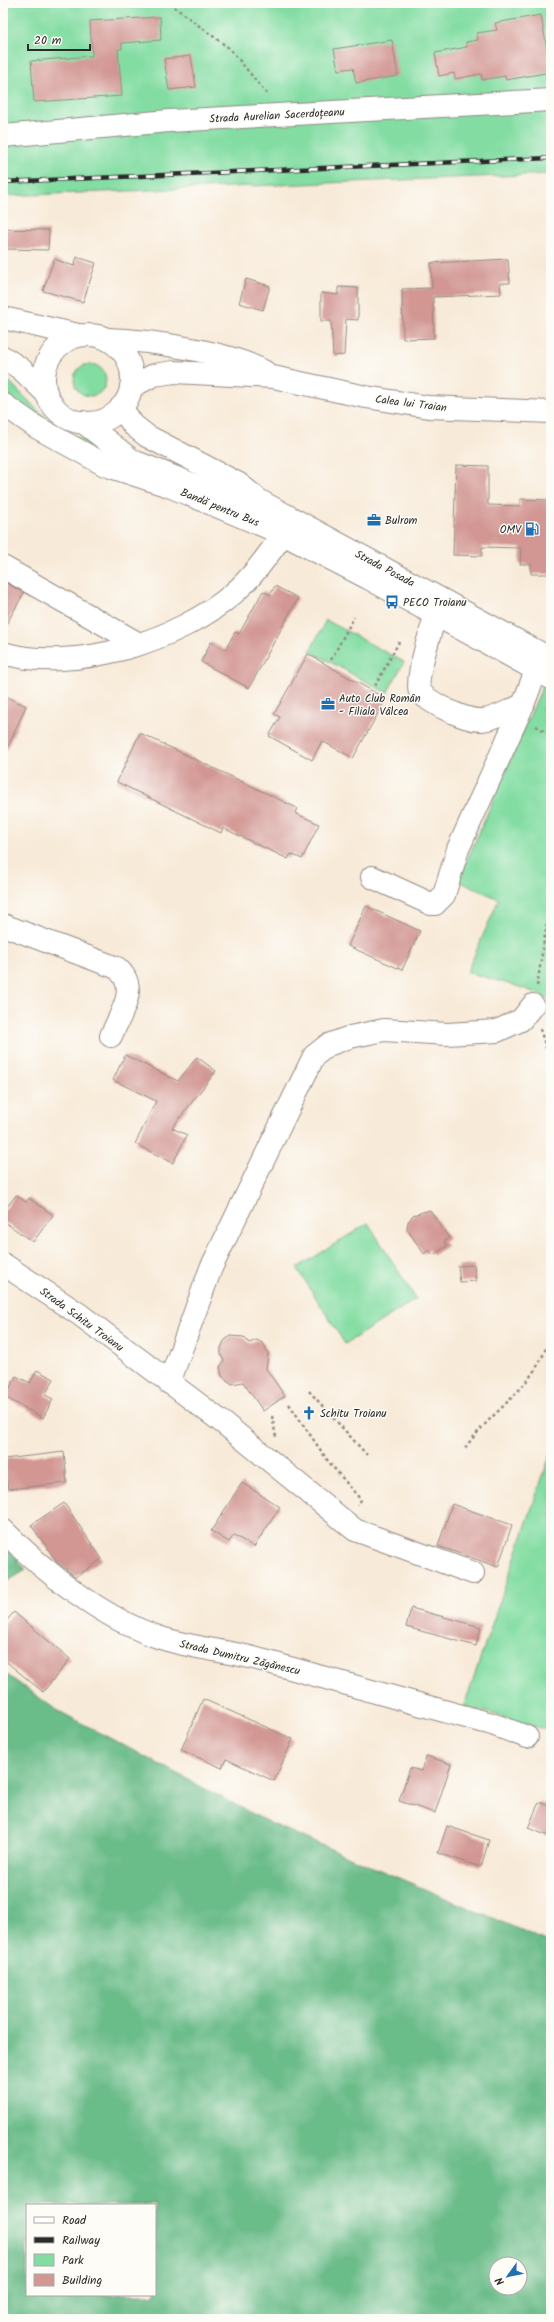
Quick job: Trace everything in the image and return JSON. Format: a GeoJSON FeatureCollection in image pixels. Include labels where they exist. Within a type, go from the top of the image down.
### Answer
{"type":"FeatureCollection","features":[{"type":"Feature","properties":{"kind":"street","name":"Strada Aurelian Sacerdoțeanu"},"geometry":{"type":"LineString","coordinates":[[3,136],[128,124],[551,100]]}},
{"type":"Feature","properties":{"kind":"street"},"geometry":{"type":"LineString","coordinates":[[3,318],[78,335]]}},
{"type":"Feature","properties":{"kind":"street"},"geometry":{"type":"LineString","coordinates":[[93,334],[107,339],[119,348],[128,359],[132,373],[131,387],[126,401],[105,420],[90,423],[63,416],[52,406],[45,392],[43,378],[46,363],[53,350],[64,340],[78,335],[93,334]]}},
{"type":"Feature","properties":{"kind":"street","name":"Calea lui Traian"},"geometry":{"type":"LineString","coordinates":[[107,339],[138,339],[230,359],[256,367],[273,377]]}},
{"type":"Feature","properties":{"kind":"street"},"geometry":{"type":"LineString","coordinates":[[3,357],[21,369],[45,392]]}},
{"type":"Feature","properties":{"kind":"street","name":"Calea lui Traian"},"geometry":{"type":"LineString","coordinates":[[131,387],[154,375],[174,372],[273,377],[366,397],[429,406],[551,412]]}},
{"type":"Feature","properties":{"kind":"street","name":"Bandă pentru Bus"},"geometry":{"type":"LineString","coordinates":[[3,404],[36,427],[105,465],[289,526]]}},
{"type":"Feature","properties":{"kind":"street","name":"Strada Posada"},"geometry":{"type":"LineString","coordinates":[[121,407],[133,425],[147,436],[239,484],[289,526],[545,665]]}},
{"type":"Feature","properties":{"kind":"street","name":"Strada Posada"},"geometry":{"type":"LineString","coordinates":[[83,422],[133,461],[197,486],[260,501]]}},
{"type":"Feature","properties":{"kind":"street"},"geometry":{"type":"LineString","coordinates":[[3,653],[17,657],[61,658],[89,655],[139,644],[168,635],[212,610],[239,588],[289,526]]}},
{"type":"Feature","properties":{"kind":"street"},"geometry":{"type":"LineString","coordinates":[[3,567],[139,644]]}},
{"type":"Feature","properties":{"kind":"street"},"geometry":{"type":"LineString","coordinates":[[439,607],[419,684],[423,695],[451,711],[476,720],[487,719],[523,705]]}},
{"type":"Feature","properties":{"kind":"street"},"geometry":{"type":"LineString","coordinates":[[372,877],[430,904],[440,900],[444,895],[458,850],[523,705],[545,665]]}},
{"type":"Feature","properties":{"kind":"street"},"geometry":{"type":"LineString","coordinates":[[3,925],[117,968],[126,976],[130,988],[111,1036]]}},
{"type":"Feature","properties":{"kind":"street"},"geometry":{"type":"LineString","coordinates":[[164,1379],[211,1268],[314,1056],[328,1045],[350,1036],[384,1030],[447,1034],[497,1031],[521,1020],[533,1005]]}},
{"type":"Feature","properties":{"kind":"street","name":"Strada Schitu Troianu"},"geometry":{"type":"LineString","coordinates":[[3,1264],[79,1314],[356,1530],[473,1573]]}},
{"type":"Feature","properties":{"kind":"street","name":"Strada Dumitru Zăgănescu"},"geometry":{"type":"LineString","coordinates":[[3,1530],[22,1550],[51,1572],[113,1618],[136,1629],[201,1649],[258,1659],[492,1724],[527,1737]]}},
{"type":"Feature","properties":{"kind":"path"},"geometry":{"type":"LineString","coordinates":[[169,3],[230,49],[255,77],[283,115]]}},
{"type":"Feature","properties":{"kind":"path"},"geometry":{"type":"LineString","coordinates":[[331,660],[354,617]]}},
{"type":"Feature","properties":{"kind":"path"},"geometry":{"type":"LineString","coordinates":[[375,686],[400,642]]}},
{"type":"Feature","properties":{"kind":"path"},"geometry":{"type":"LineString","coordinates":[[546,702],[551,795]]}},
{"type":"Feature","properties":{"kind":"path"},"geometry":{"type":"LineString","coordinates":[[551,869],[547,922],[533,1005],[551,1063]]}},
{"type":"Feature","properties":{"kind":"path"},"geometry":{"type":"LineString","coordinates":[[465,1448],[477,1432],[526,1384],[540,1365],[546,1351],[551,1332]]}},
{"type":"Feature","properties":{"kind":"path"},"geometry":{"type":"LineString","coordinates":[[309,1391],[366,1455]]}},
{"type":"Feature","properties":{"kind":"path"},"geometry":{"type":"LineString","coordinates":[[289,1404],[328,1461],[361,1500],[344,1522]]}},
{"type":"Feature","properties":{"kind":"green space"},"geometry":{"type":"Polygon","coordinates":[[[3,3],[551,3],[551,174],[3,196],[3,3]]]}},
{"type":"Feature","properties":{"kind":"green space"},"geometry":{"type":"Polygon","coordinates":[[[87,364],[93,364],[102,368],[106,380],[102,392],[93,396],[87,396],[78,392],[74,383],[74,377],[78,368],[87,364]]]}},
{"type":"Feature","properties":{"kind":"green space"},"geometry":{"type":"Polygon","coordinates":[[[3,375],[51,424],[71,435],[85,440],[140,472],[86,450],[3,398],[3,375]]]}},
{"type":"Feature","properties":{"kind":"green space"},"geometry":{"type":"Polygon","coordinates":[[[326,620],[404,662],[387,693],[310,651],[326,620]]]}},
{"type":"Feature","properties":{"kind":"green space"},"geometry":{"type":"Polygon","coordinates":[[[544,683],[551,687],[551,1000],[526,989],[467,972],[499,899],[458,881],[544,683]]]}},
{"type":"Feature","properties":{"kind":"green space"},"geometry":{"type":"Polygon","coordinates":[[[368,1223],[416,1299],[345,1344],[297,1268],[368,1223]]]}},
{"type":"Feature","properties":{"kind":"green space"},"geometry":{"type":"Polygon","coordinates":[[[551,1452],[551,1731],[464,1706],[551,1452]]]}},
{"type":"Feature","properties":{"kind":"green space"},"geometry":{"type":"Polygon","coordinates":[[[3,1542],[26,1570],[3,1584],[3,1542]]]}},
{"type":"Feature","properties":{"kind":"green space"},"geometry":{"type":"Polygon","coordinates":[[[3,1672],[55,1709],[270,1823],[551,1943],[551,2319],[3,2319],[3,1672]]]}},
{"type":"Feature","properties":{"kind":"building"},"geometry":{"type":"Polygon","coordinates":[[[541,15],[551,72],[506,80],[505,76],[482,80],[481,74],[455,79],[454,73],[439,76],[435,53],[467,47],[466,42],[478,40],[477,33],[497,30],[495,23],[541,15]]]}},
{"type":"Feature","properties":{"kind":"building"},"geometry":{"type":"Polygon","coordinates":[[[160,17],[161,40],[122,43],[122,49],[118,49],[122,96],[34,102],[31,61],[92,56],[90,21],[160,17]]]}},
{"type":"Feature","properties":{"kind":"building"},"geometry":{"type":"Polygon","coordinates":[[[392,40],[398,76],[356,83],[353,68],[338,70],[334,49],[392,40]]]}},
{"type":"Feature","properties":{"kind":"building"},"geometry":{"type":"Polygon","coordinates":[[[191,56],[196,87],[169,90],[164,59],[191,56]]]}},
{"type":"Feature","properties":{"kind":"building"},"geometry":{"type":"Polygon","coordinates":[[[5,229],[49,230],[48,250],[5,249],[5,229]]]}},
{"type":"Feature","properties":{"kind":"building"},"geometry":{"type":"Polygon","coordinates":[[[77,257],[96,263],[83,302],[43,291],[54,259],[74,266],[77,257]]]}},
{"type":"Feature","properties":{"kind":"building"},"geometry":{"type":"Polygon","coordinates":[[[508,259],[510,283],[500,283],[501,294],[433,297],[434,338],[403,339],[402,289],[432,288],[431,263],[508,259]]]}},
{"type":"Feature","properties":{"kind":"building"},"geometry":{"type":"Polygon","coordinates":[[[246,279],[270,286],[263,310],[239,303],[246,279]]]}},
{"type":"Feature","properties":{"kind":"building"},"geometry":{"type":"Polygon","coordinates":[[[338,287],[358,288],[358,320],[346,319],[344,355],[333,356],[331,321],[321,321],[321,293],[338,295],[338,287]]]}},
{"type":"Feature","properties":{"kind":"building"},"geometry":{"type":"Polygon","coordinates":[[[456,465],[488,466],[488,505],[520,506],[520,499],[551,500],[551,574],[531,574],[531,564],[520,564],[521,548],[482,547],[482,556],[453,555],[456,465]]]}},
{"type":"Feature","properties":{"kind":"building"},"geometry":{"type":"Polygon","coordinates":[[[3,581],[24,593],[3,630],[3,581]]]}},
{"type":"Feature","properties":{"kind":"building"},"geometry":{"type":"Polygon","coordinates":[[[275,586],[298,598],[249,688],[201,662],[211,642],[225,650],[235,632],[239,634],[263,591],[270,595],[275,586]]]}},
{"type":"Feature","properties":{"kind":"building"},"geometry":{"type":"Polygon","coordinates":[[[308,654],[386,699],[353,758],[322,741],[312,760],[269,736],[280,717],[274,714],[308,654]]]}},
{"type":"Feature","properties":{"kind":"building"},"geometry":{"type":"Polygon","coordinates":[[[3,695],[26,706],[3,758],[3,695]]]}},
{"type":"Feature","properties":{"kind":"building"},"geometry":{"type":"Polygon","coordinates":[[[140,733],[297,808],[295,813],[319,824],[302,859],[291,854],[288,859],[223,828],[221,833],[117,782],[140,733]]]}},
{"type":"Feature","properties":{"kind":"building"},"geometry":{"type":"Polygon","coordinates":[[[366,906],[420,931],[402,970],[348,946],[366,906]]]}},
{"type":"Feature","properties":{"kind":"building"},"geometry":{"type":"Polygon","coordinates":[[[125,1055],[178,1081],[197,1057],[216,1071],[172,1128],[187,1135],[173,1163],[135,1144],[156,1101],[113,1080],[125,1055]]]}},
{"type":"Feature","properties":{"kind":"building"},"geometry":{"type":"Polygon","coordinates":[[[16,1195],[26,1202],[29,1198],[53,1215],[33,1242],[3,1221],[3,1212],[16,1195]]]}},
{"type":"Feature","properties":{"kind":"building"},"geometry":{"type":"Polygon","coordinates":[[[430,1210],[449,1238],[444,1241],[447,1246],[433,1255],[429,1250],[424,1254],[407,1229],[408,1222],[413,1215],[430,1210]]]}},
{"type":"Feature","properties":{"kind":"building"},"geometry":{"type":"Polygon","coordinates":[[[474,1265],[476,1281],[460,1282],[458,1266],[474,1265]]]}},
{"type":"Feature","properties":{"kind":"building"},"geometry":{"type":"Polygon","coordinates":[[[230,1336],[244,1337],[249,1343],[257,1340],[264,1344],[268,1354],[266,1369],[285,1396],[263,1411],[243,1382],[232,1384],[222,1376],[220,1367],[224,1361],[221,1355],[221,1348],[224,1341],[230,1336]]]}},
{"type":"Feature","properties":{"kind":"building"},"geometry":{"type":"Polygon","coordinates":[[[37,1370],[54,1379],[45,1395],[53,1399],[43,1418],[5,1397],[16,1376],[30,1383],[37,1370]]]}},
{"type":"Feature","properties":{"kind":"building"},"geometry":{"type":"Polygon","coordinates":[[[64,1452],[67,1483],[8,1489],[4,1459],[64,1452]]]}},
{"type":"Feature","properties":{"kind":"building"},"geometry":{"type":"Polygon","coordinates":[[[242,1483],[280,1507],[254,1547],[234,1535],[229,1542],[211,1531],[242,1483]]]}},
{"type":"Feature","properties":{"kind":"building"},"geometry":{"type":"Polygon","coordinates":[[[64,1503],[102,1559],[76,1577],[57,1562],[31,1525],[64,1503]]]}},
{"type":"Feature","properties":{"kind":"building"},"geometry":{"type":"Polygon","coordinates":[[[452,1504],[512,1525],[498,1567],[438,1546],[452,1504]]]}},
{"type":"Feature","properties":{"kind":"building"},"geometry":{"type":"Polygon","coordinates":[[[411,1608],[481,1627],[476,1646],[406,1627],[411,1608]]]}},
{"type":"Feature","properties":{"kind":"building"},"geometry":{"type":"Polygon","coordinates":[[[14,1612],[70,1659],[43,1692],[3,1659],[3,1625],[14,1612]]]}},
{"type":"Feature","properties":{"kind":"building"},"geometry":{"type":"Polygon","coordinates":[[[203,1699],[293,1739],[274,1781],[226,1759],[222,1768],[181,1750],[203,1699]]]}},
{"type":"Feature","properties":{"kind":"building"},"geometry":{"type":"Polygon","coordinates":[[[426,1756],[451,1764],[435,1813],[399,1801],[410,1768],[422,1771],[426,1756]]]}},
{"type":"Feature","properties":{"kind":"building"},"geometry":{"type":"Polygon","coordinates":[[[539,1802],[551,1807],[551,1837],[528,1828],[539,1802]]]}},
{"type":"Feature","properties":{"kind":"building"},"geometry":{"type":"Polygon","coordinates":[[[447,1826],[489,1840],[481,1867],[438,1853],[447,1826]]]}},
{"type":"Feature","properties":{"kind":"railway"},"geometry":{"type":"LineString","coordinates":[[3,182],[551,158]]}},
{"type":"Feature","properties":{"kind":"place","name":"Bulrom"},"geometry":{"type":"Point","coordinates":[374,520]}},
{"type":"Feature","properties":{"kind":"place","name":"OMV"},"geometry":{"type":"Point","coordinates":[532,529]}},
{"type":"Feature","properties":{"kind":"place","name":"PECO Troianu"},"geometry":{"type":"Point","coordinates":[392,602]}},
{"type":"Feature","properties":{"kind":"place","name":"Auto Club Român - Filiala Vâlcea"},"geometry":{"type":"Point","coordinates":[328,704]}},
{"type":"Feature","properties":{"kind":"place","name":"Schitu Troianu"},"geometry":{"type":"Point","coordinates":[309,1413]}}]}
